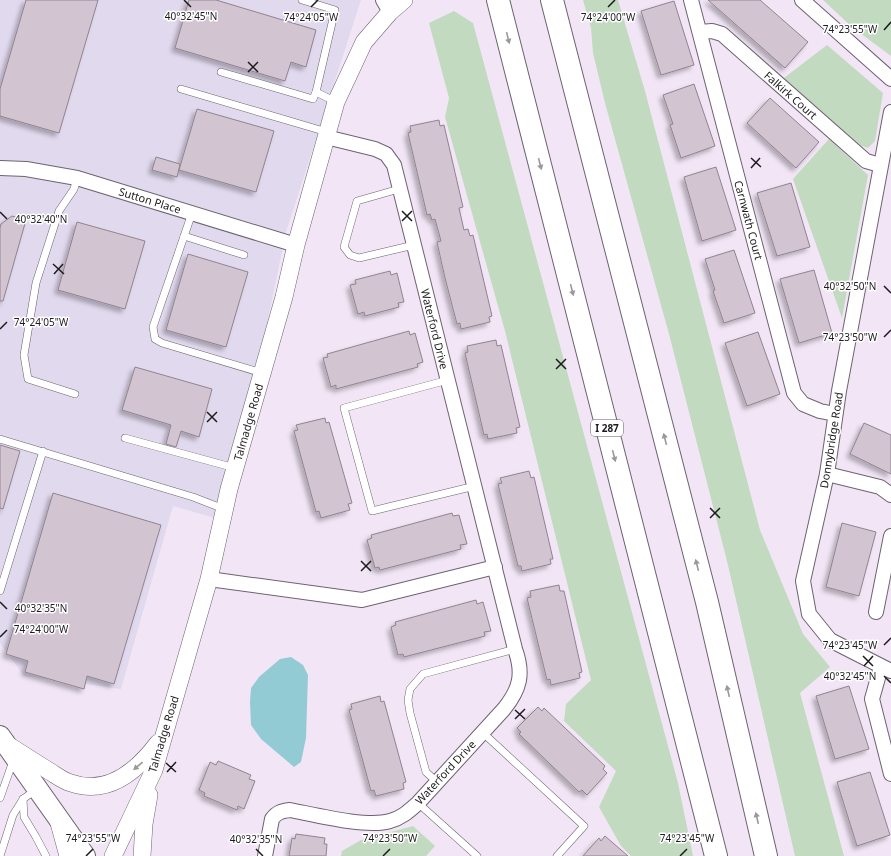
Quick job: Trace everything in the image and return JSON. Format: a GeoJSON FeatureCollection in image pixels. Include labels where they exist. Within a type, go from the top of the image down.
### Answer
{"type":"FeatureCollection","features":[{"type":"Feature","properties":{"kind":"highway","name":"I 287"},"geometry":{"type":"LineString","coordinates":[[498,0],[716,856]]}},
{"type":"Feature","properties":{"kind":"highway"},"geometry":{"type":"LineString","coordinates":[[552,0],[707,602],[766,856]]}},
{"type":"Feature","properties":{"kind":"main road"},"geometry":{"type":"LineString","coordinates":[[7,746],[30,794],[57,817],[85,856]]}},
{"type":"Feature","properties":{"kind":"street","name":"Talmadge Road"},"geometry":{"type":"LineString","coordinates":[[113,856],[154,770],[209,579],[224,509],[284,297],[296,245],[336,102],[364,42],[386,6],[404,0]]}},
{"type":"Feature","properties":{"kind":"street","name":"Carnwath Court"},"geometry":{"type":"LineString","coordinates":[[691,0],[794,392],[803,404],[820,411],[835,414]]}},
{"type":"Feature","properties":{"kind":"street"},"geometry":{"type":"LineString","coordinates":[[802,0],[891,79]]}},
{"type":"Feature","properties":{"kind":"street","name":"Falkirk Court"},"geometry":{"type":"LineString","coordinates":[[700,32],[712,31],[722,34],[866,161],[880,164]]}},
{"type":"Feature","properties":{"kind":"street","name":"Donnybridge Road"},"geometry":{"type":"LineString","coordinates":[[886,669],[830,640],[809,614],[803,581],[827,474],[835,414],[880,164],[891,112]]}},
{"type":"Feature","properties":{"kind":"street","name":"Waterford Drive"},"geometry":{"type":"LineString","coordinates":[[265,856],[272,819],[281,811],[290,810],[360,822],[378,823],[391,821],[403,816],[418,803],[507,705],[515,692],[520,676],[520,663],[515,649],[394,165],[386,154],[375,149],[326,135]]}},
{"type":"Feature","properties":{"kind":"street","name":"Sutton Place"},"geometry":{"type":"LineString","coordinates":[[0,168],[26,169],[77,178],[296,245]]}},
{"type":"Feature","properties":{"kind":"street"},"geometry":{"type":"LineString","coordinates":[[827,474],[880,487],[891,495]]}},
{"type":"Feature","properties":{"kind":"street"},"geometry":{"type":"LineString","coordinates":[[876,612],[891,536]]}},
{"type":"Feature","properties":{"kind":"street"},"geometry":{"type":"LineString","coordinates":[[209,579],[362,600],[495,567]]}},
{"type":"Feature","properties":{"kind":"street"},"geometry":{"type":"LineString","coordinates":[[886,669],[872,699],[891,774]]}},
{"type":"Feature","properties":{"kind":"street"},"geometry":{"type":"LineString","coordinates":[[7,746],[70,783],[86,786],[102,786],[130,773],[146,759],[163,736]]}},
{"type":"Feature","properties":{"kind":"street"},"geometry":{"type":"LineString","coordinates":[[142,856],[144,824],[154,770]]}},
{"type":"Feature","properties":{"kind":"street"},"geometry":{"type":"LineString","coordinates":[[57,817],[68,856]]}},
{"type":"Feature","properties":{"kind":"lane"},"geometry":{"type":"LineString","coordinates":[[222,72],[314,99],[335,10],[302,0]]}},
{"type":"Feature","properties":{"kind":"lane"},"geometry":{"type":"LineString","coordinates":[[181,89],[326,135]]}},
{"type":"Feature","properties":{"kind":"lane"},"geometry":{"type":"LineString","coordinates":[[316,92],[336,102]]}},
{"type":"Feature","properties":{"kind":"lane"},"geometry":{"type":"LineString","coordinates":[[75,394],[28,379],[24,355],[36,283],[59,211],[74,189],[77,178]]}},
{"type":"Feature","properties":{"kind":"lane"},"geometry":{"type":"LineString","coordinates":[[399,189],[357,201],[344,247],[350,255],[359,258],[414,245]]}},
{"type":"Feature","properties":{"kind":"lane"},"geometry":{"type":"LineString","coordinates":[[192,212],[153,327],[155,339],[162,343],[262,373]]}},
{"type":"Feature","properties":{"kind":"lane"},"geometry":{"type":"LineString","coordinates":[[184,236],[244,256]]}},
{"type":"Feature","properties":{"kind":"lane"},"geometry":{"type":"LineString","coordinates":[[448,380],[344,408],[372,511],[475,486]]}},
{"type":"Feature","properties":{"kind":"lane"},"geometry":{"type":"LineString","coordinates":[[125,438],[235,468]]}},
{"type":"Feature","properties":{"kind":"lane"},"geometry":{"type":"LineString","coordinates":[[0,439],[193,497],[224,509]]}},
{"type":"Feature","properties":{"kind":"lane"},"geometry":{"type":"LineString","coordinates":[[0,590],[43,451]]}},
{"type":"Feature","properties":{"kind":"lane"},"geometry":{"type":"LineString","coordinates":[[437,782],[426,772],[410,713],[408,700],[410,689],[423,674],[515,649]]}},
{"type":"Feature","properties":{"kind":"lane"},"geometry":{"type":"LineString","coordinates":[[482,732],[584,826],[557,856]]}},
{"type":"Feature","properties":{"kind":"lane"},"geometry":{"type":"LineString","coordinates":[[0,798],[7,746]]}},
{"type":"Feature","properties":{"kind":"lane"},"geometry":{"type":"LineString","coordinates":[[0,856],[13,815],[30,794]]}},
{"type":"Feature","properties":{"kind":"lane"},"geometry":{"type":"LineString","coordinates":[[30,794],[24,817],[46,856]]}},
{"type":"Feature","properties":{"kind":"lane"},"geometry":{"type":"LineString","coordinates":[[418,803],[477,856]]}},
{"type":"Feature","properties":{"kind":"shaded area"},"geometry":{"type":"Polygon","coordinates":[[[0,0],[361,0],[286,232],[226,521],[173,506],[121,689],[24,676],[0,643],[0,0]]]}},
{"type":"Feature","properties":{"kind":"green space"},"geometry":{"type":"Polygon","coordinates":[[[583,0],[618,0],[645,91],[760,530],[803,634],[830,667],[800,693],[844,856],[795,856],[727,561],[669,334],[605,103],[593,53],[591,28],[583,0]]]}},
{"type":"Feature","properties":{"kind":"green space"},"geometry":{"type":"Polygon","coordinates":[[[823,0],[891,0],[891,56],[852,27],[823,0]]]}},
{"type":"Feature","properties":{"kind":"green space"},"geometry":{"type":"Polygon","coordinates":[[[454,11],[473,23],[678,783],[693,856],[631,856],[621,846],[599,807],[616,771],[564,721],[566,704],[591,680],[505,331],[445,117],[449,98],[429,23],[454,11]]]}},
{"type":"Feature","properties":{"kind":"green space"},"geometry":{"type":"Polygon","coordinates":[[[827,45],[883,93],[875,141],[868,148],[859,145],[784,78],[827,45]]]}},
{"type":"Feature","properties":{"kind":"green space"},"geometry":{"type":"Polygon","coordinates":[[[829,139],[868,175],[842,318],[793,179],[829,139]]]}},
{"type":"Feature","properties":{"kind":"green space"},"geometry":{"type":"Polygon","coordinates":[[[413,826],[435,846],[426,856],[341,856],[342,851],[361,840],[413,826]]]}},
{"type":"Feature","properties":{"kind":"water"},"geometry":{"type":"Polygon","coordinates":[[[291,657],[303,665],[308,675],[306,738],[301,762],[294,767],[261,739],[251,725],[250,702],[251,688],[259,677],[280,659],[291,657]]]}},
{"type":"Feature","properties":{"kind":"building"},"geometry":{"type":"Polygon","coordinates":[[[26,0],[98,0],[59,133],[0,116],[0,89],[26,0]]]}},
{"type":"Feature","properties":{"kind":"building"},"geometry":{"type":"Polygon","coordinates":[[[189,0],[216,0],[316,30],[306,67],[291,62],[285,81],[175,48],[189,0]]]}},
{"type":"Feature","properties":{"kind":"building"},"geometry":{"type":"Polygon","coordinates":[[[708,0],[760,0],[808,42],[785,68],[708,0]]]}},
{"type":"Feature","properties":{"kind":"building"},"geometry":{"type":"Polygon","coordinates":[[[674,1],[694,65],[661,75],[641,11],[674,1]]]}},
{"type":"Feature","properties":{"kind":"building"},"geometry":{"type":"Polygon","coordinates":[[[694,84],[715,146],[681,158],[670,125],[673,124],[663,95],[694,84]]]}},
{"type":"Feature","properties":{"kind":"building"},"geometry":{"type":"Polygon","coordinates":[[[770,98],[819,142],[796,168],[747,123],[770,98]]]}},
{"type":"Feature","properties":{"kind":"building"},"geometry":{"type":"Polygon","coordinates":[[[197,109],[274,131],[256,192],[179,170],[197,109]]]}},
{"type":"Feature","properties":{"kind":"building"},"geometry":{"type":"Polygon","coordinates":[[[439,120],[440,126],[444,125],[463,207],[459,208],[464,230],[468,229],[470,236],[473,235],[492,316],[489,317],[490,322],[461,329],[460,323],[457,324],[445,278],[437,242],[441,241],[435,219],[432,220],[430,214],[427,215],[408,133],[411,132],[410,126],[439,120]]]}},
{"type":"Feature","properties":{"kind":"building"},"geometry":{"type":"Polygon","coordinates":[[[156,157],[180,164],[177,177],[152,170],[156,157]]]}},
{"type":"Feature","properties":{"kind":"building"},"geometry":{"type":"Polygon","coordinates":[[[716,167],[736,230],[702,241],[684,177],[716,167]]]}},
{"type":"Feature","properties":{"kind":"building"},"geometry":{"type":"Polygon","coordinates":[[[791,183],[810,247],[777,256],[757,193],[791,183]]]}},
{"type":"Feature","properties":{"kind":"building"},"geometry":{"type":"Polygon","coordinates":[[[12,216],[26,220],[3,301],[0,301],[0,228],[1,224],[12,216]]]}},
{"type":"Feature","properties":{"kind":"building"},"geometry":{"type":"Polygon","coordinates":[[[77,222],[145,241],[125,309],[58,290],[77,222]]]}},
{"type":"Feature","properties":{"kind":"building"},"geometry":{"type":"Polygon","coordinates":[[[734,250],[755,313],[724,323],[713,291],[715,290],[705,259],[734,250]]]}},
{"type":"Feature","properties":{"kind":"building"},"geometry":{"type":"Polygon","coordinates":[[[188,254],[248,272],[226,347],[166,330],[188,254]]]}},
{"type":"Feature","properties":{"kind":"building"},"geometry":{"type":"Polygon","coordinates":[[[814,270],[832,333],[799,343],[780,279],[814,270]]]}},
{"type":"Feature","properties":{"kind":"building"},"geometry":{"type":"Polygon","coordinates":[[[390,271],[391,275],[397,273],[404,302],[398,303],[399,307],[365,316],[364,312],[358,314],[350,285],[356,284],[355,280],[390,271]]]}},
{"type":"Feature","properties":{"kind":"building"},"geometry":{"type":"Polygon","coordinates":[[[409,331],[410,335],[415,333],[423,362],[417,364],[418,367],[336,389],[336,385],[331,387],[323,358],[328,357],[327,354],[409,331]]]}},
{"type":"Feature","properties":{"kind":"building"},"geometry":{"type":"Polygon","coordinates":[[[758,332],[780,394],[747,406],[725,343],[758,332]]]}},
{"type":"Feature","properties":{"kind":"building"},"geometry":{"type":"Polygon","coordinates":[[[496,340],[497,346],[501,345],[520,427],[516,428],[517,433],[488,439],[487,434],[484,435],[465,353],[468,352],[467,346],[496,340]]]}},
{"type":"Feature","properties":{"kind":"building"},"geometry":{"type":"Polygon","coordinates":[[[135,367],[212,389],[199,437],[181,431],[176,447],[166,444],[171,425],[122,410],[135,367]]]}},
{"type":"Feature","properties":{"kind":"building"},"geometry":{"type":"Polygon","coordinates":[[[325,418],[326,423],[329,422],[352,503],[348,504],[350,510],[321,518],[319,511],[316,512],[294,431],[298,430],[296,425],[325,418]]]}},
{"type":"Feature","properties":{"kind":"building"},"geometry":{"type":"Polygon","coordinates":[[[864,423],[891,435],[891,474],[850,454],[864,423]]]}},
{"type":"Feature","properties":{"kind":"building"},"geometry":{"type":"Polygon","coordinates":[[[0,445],[20,451],[3,509],[0,508],[0,445]]]}},
{"type":"Feature","properties":{"kind":"building"},"geometry":{"type":"Polygon","coordinates":[[[529,471],[531,478],[534,477],[553,559],[550,559],[551,564],[522,571],[521,566],[518,566],[498,484],[502,483],[500,478],[529,471]]]}},
{"type":"Feature","properties":{"kind":"building"},"geometry":{"type":"Polygon","coordinates":[[[53,493],[161,525],[114,684],[87,676],[84,689],[25,672],[28,661],[6,654],[53,493]]]}},
{"type":"Feature","properties":{"kind":"building"},"geometry":{"type":"Polygon","coordinates":[[[452,513],[453,516],[459,515],[467,544],[460,545],[461,549],[380,570],[379,567],[375,568],[367,540],[372,538],[371,535],[452,513]]]}},
{"type":"Feature","properties":{"kind":"building"},"geometry":{"type":"Polygon","coordinates":[[[842,523],[876,532],[859,596],[826,587],[842,523]]]}},
{"type":"Feature","properties":{"kind":"building"},"geometry":{"type":"Polygon","coordinates":[[[559,585],[560,591],[564,591],[582,672],[579,673],[580,678],[551,685],[550,679],[547,680],[527,598],[531,597],[530,591],[559,585]]]}},
{"type":"Feature","properties":{"kind":"building"},"geometry":{"type":"Polygon","coordinates":[[[476,600],[477,604],[483,602],[491,631],[484,632],[485,636],[404,657],[403,654],[398,655],[391,627],[396,625],[395,622],[476,600]]]}},
{"type":"Feature","properties":{"kind":"building"},"geometry":{"type":"Polygon","coordinates":[[[849,686],[869,749],[835,759],[816,696],[849,686]]]}},
{"type":"Feature","properties":{"kind":"building"},"geometry":{"type":"Polygon","coordinates":[[[380,696],[381,702],[384,701],[406,782],[403,783],[404,789],[376,796],[374,790],[371,791],[349,710],[352,709],[351,704],[380,696]]]}},
{"type":"Feature","properties":{"kind":"building"},"geometry":{"type":"Polygon","coordinates":[[[538,707],[542,711],[544,708],[605,766],[603,769],[607,773],[587,795],[582,790],[579,792],[519,734],[521,732],[517,728],[538,707]]]}},
{"type":"Feature","properties":{"kind":"building"},"geometry":{"type":"Polygon","coordinates":[[[218,761],[251,775],[249,779],[255,781],[244,809],[238,806],[237,810],[204,796],[205,793],[199,790],[210,762],[216,765],[218,761]]]}},
{"type":"Feature","properties":{"kind":"building"},"geometry":{"type":"Polygon","coordinates":[[[870,772],[890,835],[857,846],[837,782],[870,772]]]}},
{"type":"Feature","properties":{"kind":"building"},"geometry":{"type":"Polygon","coordinates":[[[296,834],[325,838],[324,844],[327,844],[326,856],[289,856],[292,838],[295,839],[296,834]]]}},
{"type":"Feature","properties":{"kind":"building"},"geometry":{"type":"Polygon","coordinates":[[[605,836],[628,856],[583,856],[599,838],[601,841],[605,836]]]}}]}
